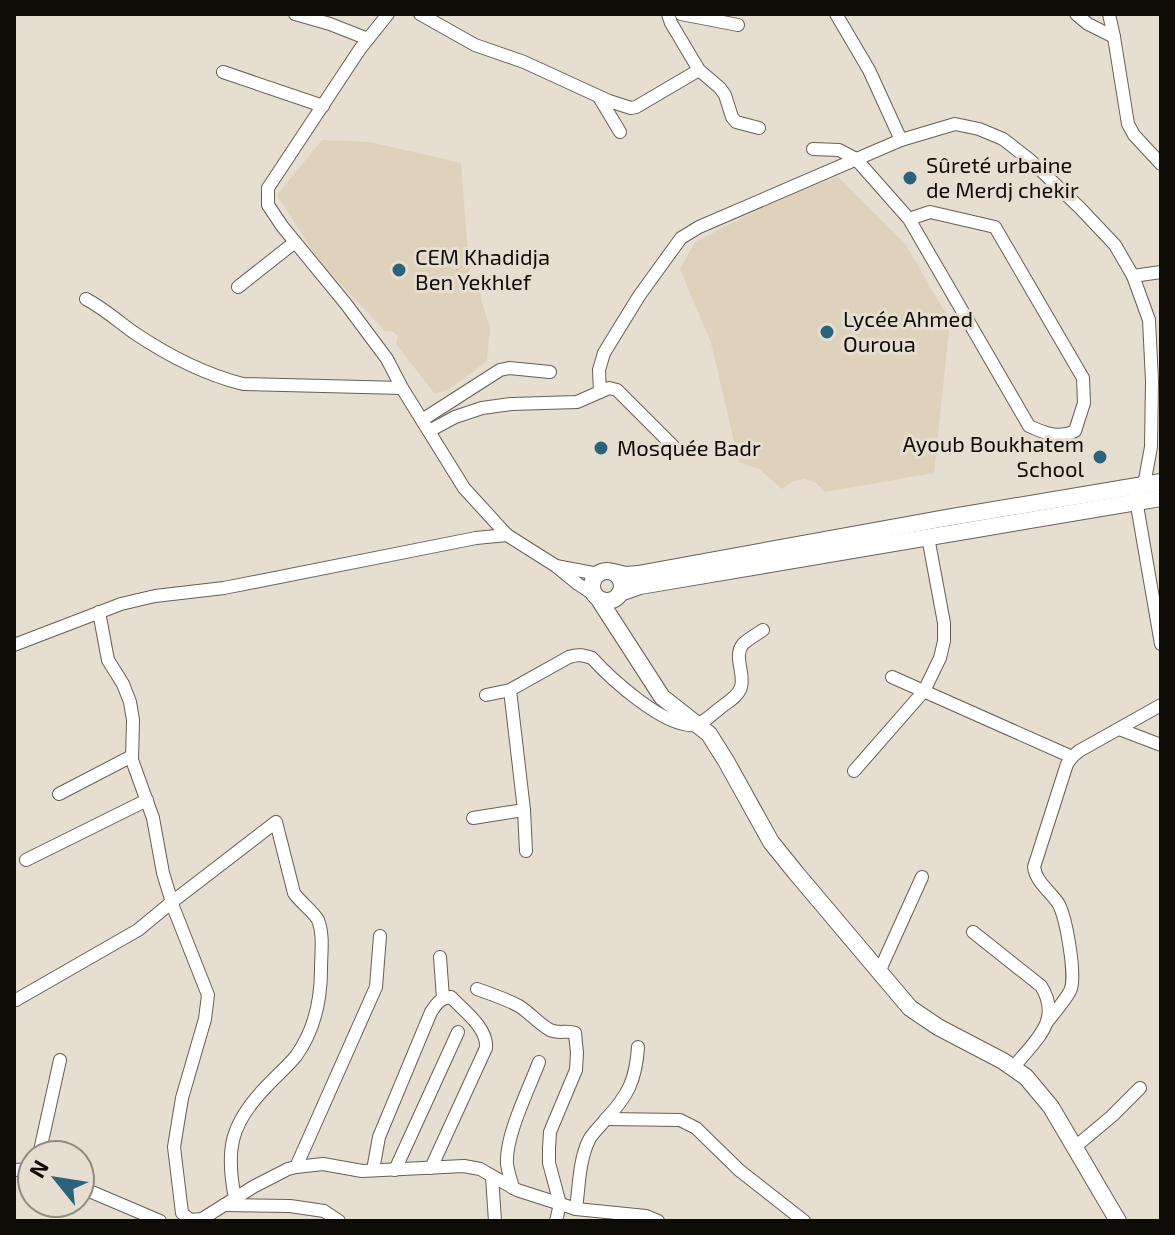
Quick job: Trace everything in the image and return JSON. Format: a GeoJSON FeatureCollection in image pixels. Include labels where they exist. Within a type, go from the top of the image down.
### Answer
{"type":"FeatureCollection","features":[{"type":"Feature","properties":{"kind":"street"},"geometry":{"type":"LineString","coordinates":[[295,14],[368,39]]}},
{"type":"Feature","properties":{"kind":"street"},"geometry":{"type":"LineString","coordinates":[[388,14],[268,188],[268,205],[387,359],[464,488],[507,535],[597,597],[610,601],[640,586],[928,537],[1144,489]]}},
{"type":"Feature","properties":{"kind":"street"},"geometry":{"type":"LineString","coordinates":[[420,14],[475,45],[524,62],[626,107],[636,107],[699,70]]}},
{"type":"Feature","properties":{"kind":"street"},"geometry":{"type":"LineString","coordinates":[[668,14],[699,70],[725,95],[732,117],[736,122],[759,128]]}},
{"type":"Feature","properties":{"kind":"street"},"geometry":{"type":"LineString","coordinates":[[681,14],[738,25]]}},
{"type":"Feature","properties":{"kind":"street"},"geometry":{"type":"LineString","coordinates":[[836,14],[869,70],[901,140]]}},
{"type":"Feature","properties":{"kind":"street"},"geometry":{"type":"LineString","coordinates":[[1076,14],[1114,37]]}},
{"type":"Feature","properties":{"kind":"street"},"geometry":{"type":"LineString","coordinates":[[1109,14],[1128,124],[1161,164]]}},
{"type":"Feature","properties":{"kind":"street"},"geometry":{"type":"LineString","coordinates":[[223,72],[323,106]]}},
{"type":"Feature","properties":{"kind":"street"},"geometry":{"type":"LineString","coordinates":[[598,96],[620,132]]}},
{"type":"Feature","properties":{"kind":"street"},"geometry":{"type":"LineString","coordinates":[[600,392],[599,370],[604,353],[639,296],[681,238],[699,227],[901,140],[955,124],[1003,139],[1030,160],[1115,245],[1133,276],[1149,320],[1156,430],[1144,489],[1161,644]]}},
{"type":"Feature","properties":{"kind":"street"},"geometry":{"type":"LineString","coordinates":[[813,149],[839,150],[856,159],[909,219],[1029,426],[1043,433],[1065,436],[1075,431],[1084,403],[1083,378],[995,227],[930,212],[909,219]]}},
{"type":"Feature","properties":{"kind":"street"},"geometry":{"type":"LineString","coordinates":[[238,287],[295,242]]}},
{"type":"Feature","properties":{"kind":"street"},"geometry":{"type":"LineString","coordinates":[[1133,276],[1161,272]]}},
{"type":"Feature","properties":{"kind":"street"},"geometry":{"type":"LineString","coordinates":[[86,299],[174,357],[220,379],[243,384],[402,388]]}},
{"type":"Feature","properties":{"kind":"street"},"geometry":{"type":"LineString","coordinates":[[426,426],[500,370],[550,372]]}},
{"type":"Feature","properties":{"kind":"street"},"geometry":{"type":"LineString","coordinates":[[426,426],[482,408],[577,402],[609,388],[617,390],[674,447]]}},
{"type":"Feature","properties":{"kind":"street"},"geometry":{"type":"LineString","coordinates":[[556,566],[638,574],[940,519],[1144,489],[1161,498]]}},
{"type":"Feature","properties":{"kind":"street"},"geometry":{"type":"LineString","coordinates":[[14,643],[121,604],[155,596],[224,588],[476,538],[507,535]]}},
{"type":"Feature","properties":{"kind":"street"},"geometry":{"type":"LineString","coordinates":[[854,771],[924,691],[940,658],[944,623],[928,537]]}},
{"type":"Feature","properties":{"kind":"street"},"geometry":{"type":"LineString","coordinates":[[606,573],[620,579],[623,635]]}},
{"type":"Feature","properties":{"kind":"street"},"geometry":{"type":"LineString","coordinates":[[606,573],[591,583],[597,597],[662,697],[709,734],[771,842],[910,1008],[1026,1077],[1051,1107],[1118,1221]]}},
{"type":"Feature","properties":{"kind":"street"},"geometry":{"type":"LineString","coordinates":[[99,612],[108,660],[130,702],[132,760],[153,818],[163,873],[208,995],[205,1019],[182,1098],[174,1147],[182,1213],[189,1221],[202,1219],[277,1175],[296,1167],[323,1164],[362,1171],[464,1166],[480,1169],[513,1188],[576,1209],[646,1216],[658,1221]]}},
{"type":"Feature","properties":{"kind":"street"},"geometry":{"type":"LineString","coordinates":[[486,695],[510,690],[569,657],[584,655],[592,658],[643,704],[683,725],[698,725],[736,696],[742,676],[740,649],[763,630]]}},
{"type":"Feature","properties":{"kind":"street"},"geometry":{"type":"LineString","coordinates":[[892,677],[1072,757]]}},
{"type":"Feature","properties":{"kind":"street"},"geometry":{"type":"LineString","coordinates":[[510,690],[526,851]]}},
{"type":"Feature","properties":{"kind":"street"},"geometry":{"type":"LineString","coordinates":[[1013,1068],[1041,1033],[1073,981],[1072,960],[1060,905],[1035,875],[1034,867],[1067,764],[1072,757],[1161,705]]}},
{"type":"Feature","properties":{"kind":"street"},"geometry":{"type":"LineString","coordinates":[[1119,729],[1161,745]]}},
{"type":"Feature","properties":{"kind":"street"},"geometry":{"type":"LineString","coordinates":[[59,794],[132,756]]}},
{"type":"Feature","properties":{"kind":"street"},"geometry":{"type":"LineString","coordinates":[[26,860],[147,800]]}},
{"type":"Feature","properties":{"kind":"street"},"geometry":{"type":"LineString","coordinates":[[473,818],[524,810]]}},
{"type":"Feature","properties":{"kind":"street"},"geometry":{"type":"LineString","coordinates":[[16,1000],[138,930],[276,822],[294,893],[317,919],[321,936],[321,982],[308,1037],[296,1056],[242,1116],[234,1133],[230,1172],[235,1198]]}},
{"type":"Feature","properties":{"kind":"street"},"geometry":{"type":"LineString","coordinates":[[879,972],[922,877]]}},
{"type":"Feature","properties":{"kind":"street"},"geometry":{"type":"LineString","coordinates":[[973,932],[1041,986],[1051,1006],[1047,1022]]}},
{"type":"Feature","properties":{"kind":"street"},"geometry":{"type":"LineString","coordinates":[[296,1167],[376,987],[380,936]]}},
{"type":"Feature","properties":{"kind":"street"},"geometry":{"type":"LineString","coordinates":[[440,957],[443,998]]}},
{"type":"Feature","properties":{"kind":"street"},"geometry":{"type":"LineString","coordinates":[[477,989],[521,1007],[557,1033],[568,1030],[575,1033],[576,1070],[550,1132],[549,1163],[560,1204],[556,1221]]}},
{"type":"Feature","properties":{"kind":"street"},"geometry":{"type":"LineString","coordinates":[[373,1170],[379,1137],[431,1012],[436,1003],[451,997],[478,1025],[487,1041],[431,1168]]}},
{"type":"Feature","properties":{"kind":"street"},"geometry":{"type":"LineString","coordinates":[[395,1170],[458,1032]]}},
{"type":"Feature","properties":{"kind":"street"},"geometry":{"type":"LineString","coordinates":[[576,1209],[584,1153],[594,1133],[632,1085],[638,1047]]}},
{"type":"Feature","properties":{"kind":"street"},"geometry":{"type":"LineString","coordinates":[[43,1139],[60,1060]]}},
{"type":"Feature","properties":{"kind":"street"},"geometry":{"type":"LineString","coordinates":[[513,1188],[507,1153],[539,1062]]}},
{"type":"Feature","properties":{"kind":"street"},"geometry":{"type":"LineString","coordinates":[[1075,1147],[1140,1088]]}},
{"type":"Feature","properties":{"kind":"street"},"geometry":{"type":"LineString","coordinates":[[606,1119],[680,1120],[696,1128],[739,1170],[804,1221]]}},
{"type":"Feature","properties":{"kind":"street"},"geometry":{"type":"LineString","coordinates":[[492,1177],[495,1221]]}},
{"type":"Feature","properties":{"kind":"street"},"geometry":{"type":"LineString","coordinates":[[96,1194],[160,1221]]}},
{"type":"Feature","properties":{"kind":"street"},"geometry":{"type":"LineString","coordinates":[[224,1205],[301,1207],[324,1211],[339,1221]]}},
{"type":"Feature","properties":{"kind":"shaded area","name":"CEM Khadidja Ben Yekhlef"},"geometry":{"type":"Polygon","coordinates":[[[322,140],[370,142],[461,163],[470,280],[481,280],[481,300],[490,327],[487,361],[449,389],[435,394],[396,344],[398,336],[392,331],[385,331],[319,261],[277,195],[322,140]]]}},
{"type":"Feature","properties":{"kind":"shaded area","name":"Lycée Ahmed Ouroua"},"geometry":{"type":"Polygon","coordinates":[[[838,177],[906,245],[950,321],[934,473],[825,492],[816,483],[805,479],[793,481],[782,489],[759,469],[739,462],[711,343],[680,269],[695,242],[787,195],[838,177]]]}},
{"type":"Feature","properties":{"kind":"place","name":"Sûreté urbaine de Merdj chekir"},"geometry":{"type":"Point","coordinates":[910,178]}},
{"type":"Feature","properties":{"kind":"place","name":"CEM Khadidja Ben Yekhlef"},"geometry":{"type":"Point","coordinates":[399,270]}},
{"type":"Feature","properties":{"kind":"place","name":"Lycée Ahmed Ouroua"},"geometry":{"type":"Point","coordinates":[827,332]}},
{"type":"Feature","properties":{"kind":"place","name":"Mosquée Badr"},"geometry":{"type":"Point","coordinates":[601,448]}},
{"type":"Feature","properties":{"kind":"place","name":"Ayoub Boukhatem School"},"geometry":{"type":"Point","coordinates":[1100,457]}}]}
